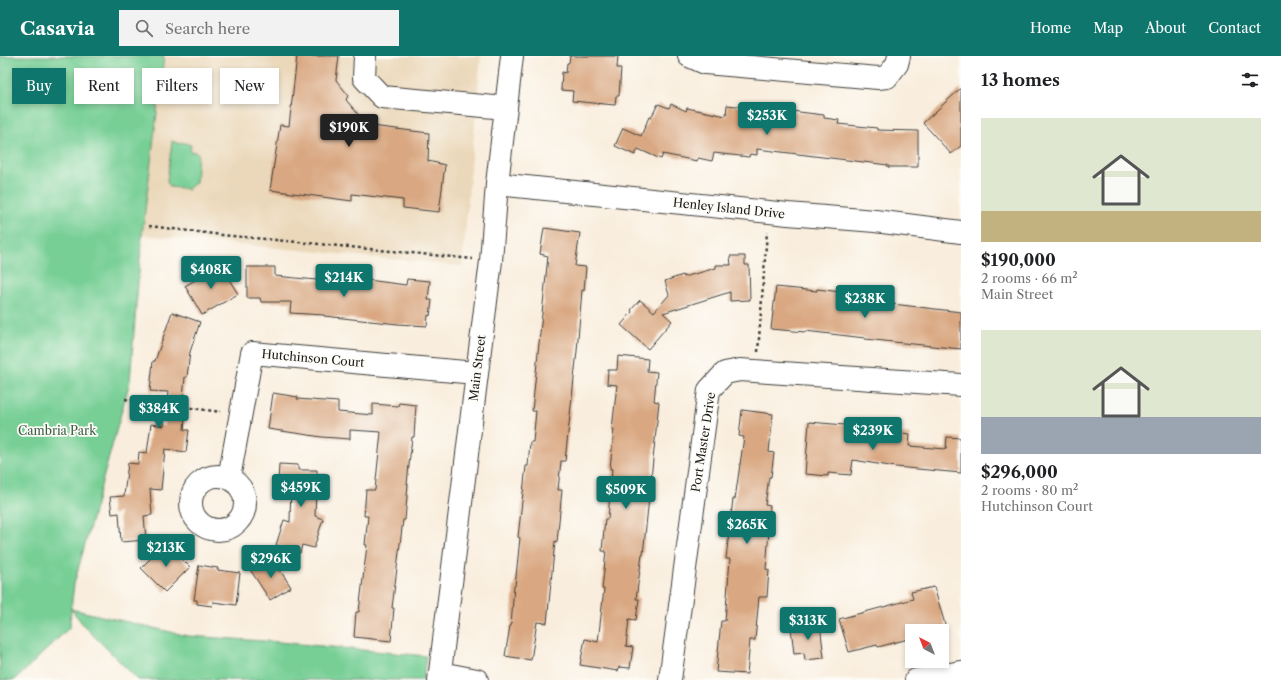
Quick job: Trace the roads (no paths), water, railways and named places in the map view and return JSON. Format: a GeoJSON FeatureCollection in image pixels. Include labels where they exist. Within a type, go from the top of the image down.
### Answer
{"type":"FeatureCollection","features":[{"type":"Feature","properties":{"kind":"street"},"geometry":{"type":"LineString","coordinates":[[365,56],[364,78],[382,97],[506,108]]}},
{"type":"Feature","properties":{"kind":"street","name":"Main Street"},"geometry":{"type":"LineString","coordinates":[[440,677],[476,373],[491,261],[497,184],[512,56]]}},
{"type":"Feature","properties":{"kind":"street"},"geometry":{"type":"LineString","coordinates":[[689,56],[705,63],[878,78],[887,76],[897,64],[899,56]]}},
{"type":"Feature","properties":{"kind":"street","name":"Henley Island Drive"},"geometry":{"type":"LineString","coordinates":[[497,184],[788,214],[875,221],[961,232]]}},
{"type":"Feature","properties":{"kind":"street","name":"Hutchinson Court"},"geometry":{"type":"LineString","coordinates":[[229,478],[252,353],[476,373]]}},
{"type":"Feature","properties":{"kind":"street","name":"Port Master Drive"},"geometry":{"type":"LineString","coordinates":[[670,680],[709,390],[725,373],[740,370],[961,385]]}},
{"type":"Feature","properties":{"kind":"street"},"geometry":{"type":"LineString","coordinates":[[916,680],[961,672]]}},
{"type":"Feature","properties":{"kind":"street"},"geometry":{"type":"LineString","coordinates":[[440,677],[477,680]]}},
{"type":"Feature","properties":{"kind":"park label","name":"Cambria Park"},"geometry":{"type":"Point","coordinates":[57,430]}}]}
